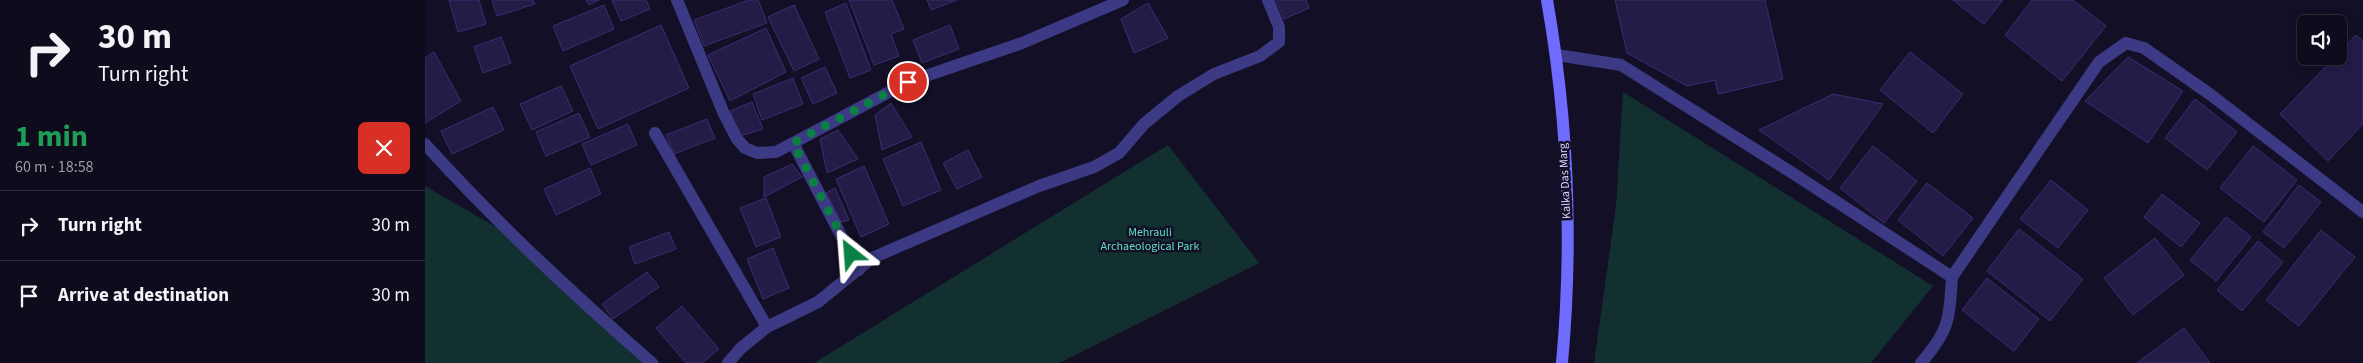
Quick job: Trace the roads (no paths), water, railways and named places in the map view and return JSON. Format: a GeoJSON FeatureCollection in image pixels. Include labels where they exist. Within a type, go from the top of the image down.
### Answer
{"type":"FeatureCollection","features":[{"type":"Feature","properties":{"kind":"street"},"geometry":{"type":"LineString","coordinates":[[677,0],[724,114],[737,139],[745,148],[757,153],[776,152],[908,82],[1022,43],[1123,0]]}},
{"type":"Feature","properties":{"kind":"street"},"geometry":{"type":"LineString","coordinates":[[728,363],[741,348],[767,327],[819,302],[872,258],[1039,186],[1094,167],[1119,153],[1144,124],[1178,96],[1214,74],[1260,56],[1279,42],[1279,27],[1268,0]]}},
{"type":"Feature","properties":{"kind":"street","name":"Kalka Das Marg"},"geometry":{"type":"LineString","coordinates":[[1547,0],[1557,55],[1567,196],[1567,304],[1562,363]]}},
{"type":"Feature","properties":{"kind":"street"},"geometry":{"type":"LineString","coordinates":[[1921,363],[1938,343],[1946,329],[1952,277],[2099,62],[2126,43],[2144,48],[2211,95],[2363,212]]}},
{"type":"Feature","properties":{"kind":"street"},"geometry":{"type":"LineString","coordinates":[[1557,55],[1621,65],[1795,174],[1952,277]]}},
{"type":"Feature","properties":{"kind":"street"},"geometry":{"type":"LineString","coordinates":[[655,133],[767,327]]}},
{"type":"Feature","properties":{"kind":"street"},"geometry":{"type":"LineString","coordinates":[[793,143],[859,270]]}},
{"type":"Feature","properties":{"kind":"street"},"geometry":{"type":"LineString","coordinates":[[425,144],[482,204],[584,305],[652,363]]}},
{"type":"Feature","properties":{"kind":"park label","name":"Mehrauli Archaeological Park"},"geometry":{"type":"Point","coordinates":[1150,239]}}]}
